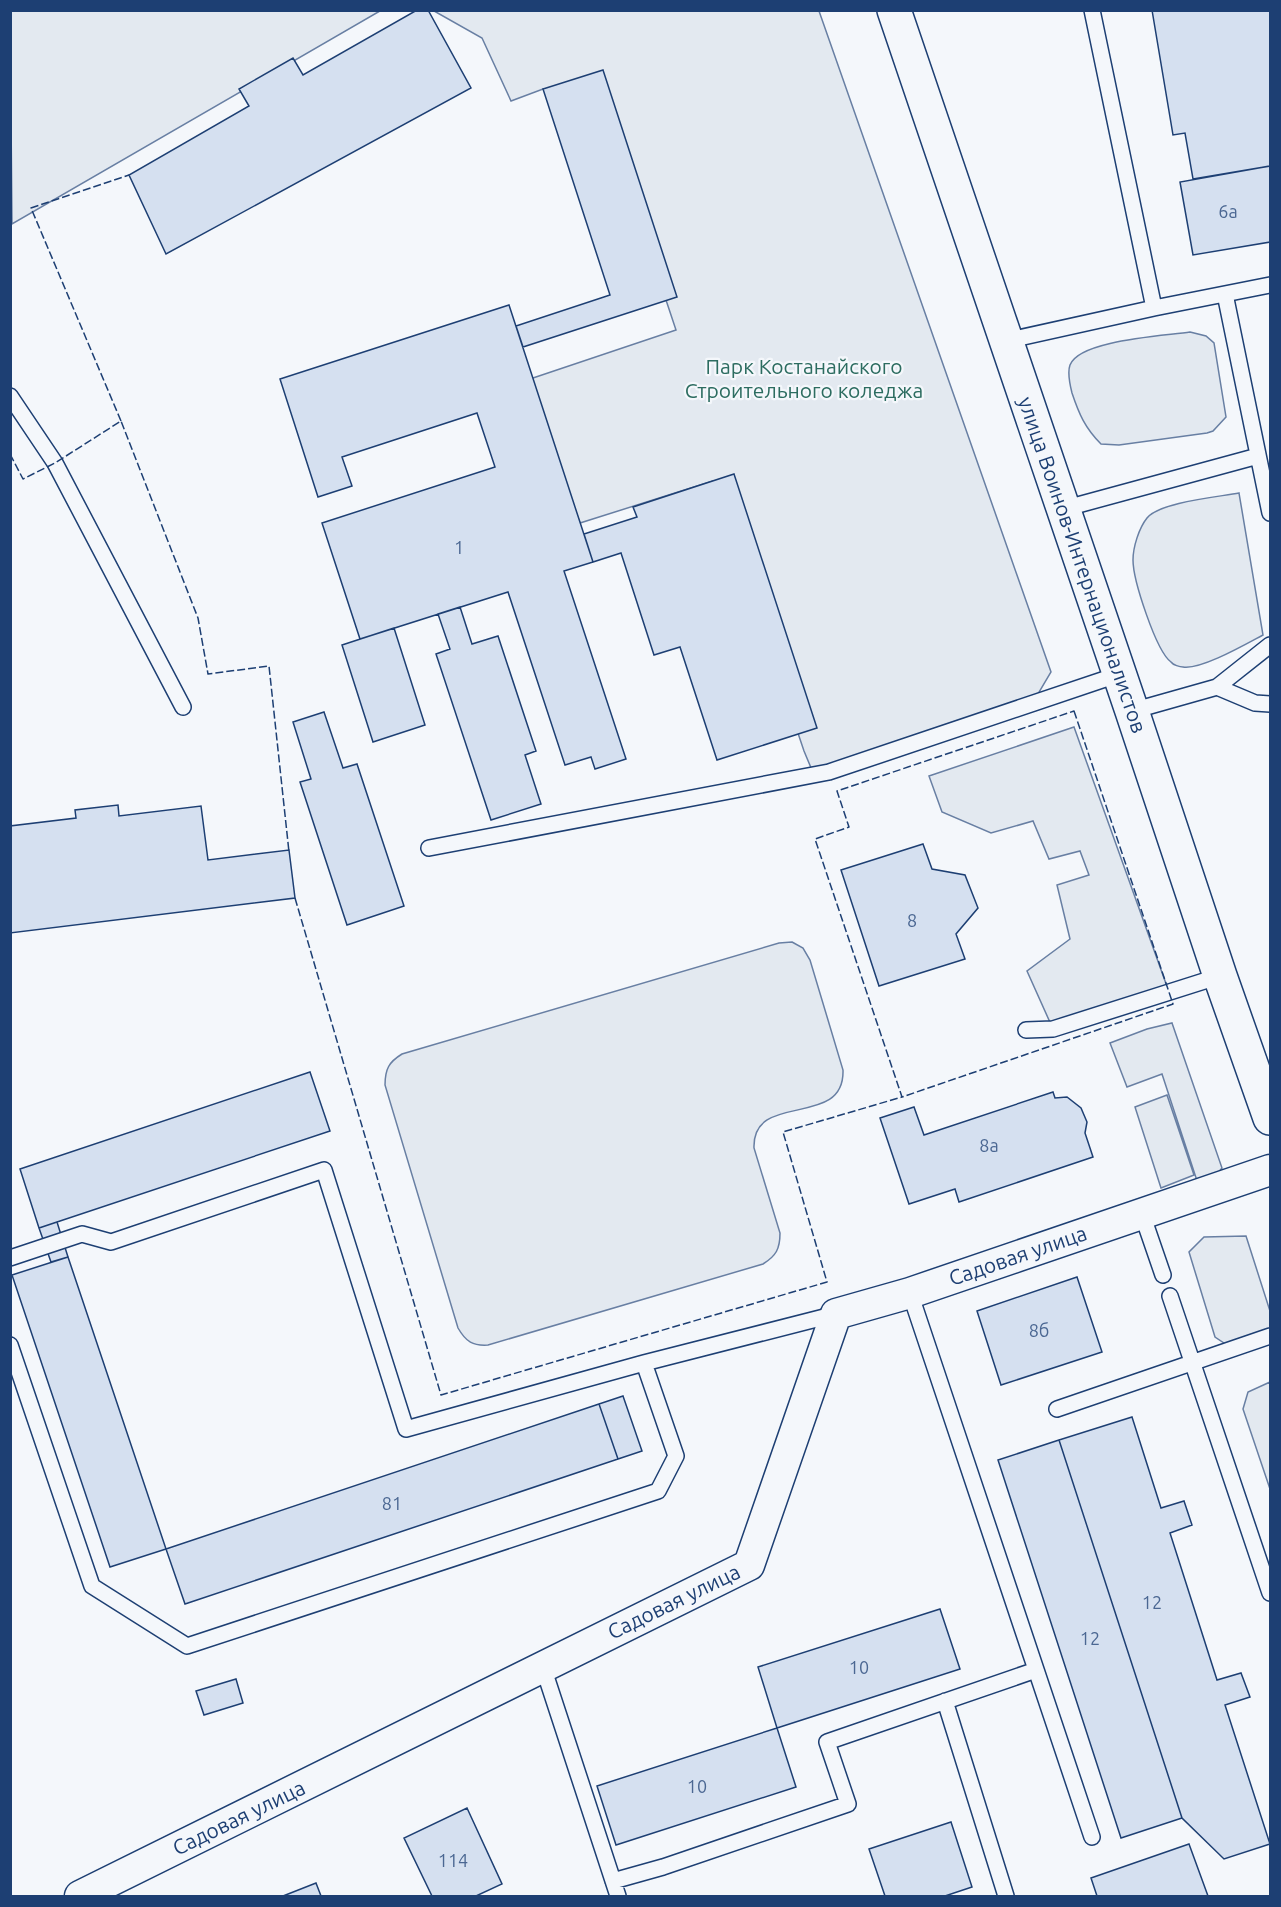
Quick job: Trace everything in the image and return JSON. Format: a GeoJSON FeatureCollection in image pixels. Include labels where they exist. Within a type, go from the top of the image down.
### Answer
{"type":"FeatureCollection","features":[{"type":"Feature","properties":{"kind":"street","name":"улица Воинов-Интернационалистов"},"geometry":{"type":"LineString","coordinates":[[894,10],[1270,1118]]}},
{"type":"Feature","properties":{"kind":"street","name":"Садовая улица"},"geometry":{"type":"LineString","coordinates":[[80,1896],[749,1564],[836,1314],[909,1293],[1270,1170]]}},
{"type":"Feature","properties":{"kind":"lane"},"geometry":{"type":"LineString","coordinates":[[1092,10],[1154,308]]}},
{"type":"Feature","properties":{"kind":"lane"},"geometry":{"type":"LineString","coordinates":[[1005,341],[1270,285]]}},
{"type":"Feature","properties":{"kind":"lane"},"geometry":{"type":"LineString","coordinates":[[1225,294],[1270,513]]}},
{"type":"Feature","properties":{"kind":"lane"},"geometry":{"type":"LineString","coordinates":[[10,396],[55,463],[183,707]]}},
{"type":"Feature","properties":{"kind":"lane"},"geometry":{"type":"LineString","coordinates":[[1063,509],[1258,456]]}},
{"type":"Feature","properties":{"kind":"lane"},"geometry":{"type":"LineString","coordinates":[[1132,711],[1217,687],[1270,645]]}},
{"type":"Feature","properties":{"kind":"lane"},"geometry":{"type":"LineString","coordinates":[[429,848],[829,772],[1120,674]]}},
{"type":"Feature","properties":{"kind":"lane"},"geometry":{"type":"LineString","coordinates":[[1217,687],[1255,703],[1270,704]]}},
{"type":"Feature","properties":{"kind":"lane"},"geometry":{"type":"LineString","coordinates":[[1026,1030],[1053,1029],[1220,976]]}},
{"type":"Feature","properties":{"kind":"lane"},"geometry":{"type":"LineString","coordinates":[[10,1258],[82,1234],[111,1242],[324,1170],[406,1429],[644,1363],[836,1314]]}},
{"type":"Feature","properties":{"kind":"lane"},"geometry":{"type":"LineString","coordinates":[[1142,1214],[1163,1275]]}},
{"type":"Feature","properties":{"kind":"lane"},"geometry":{"type":"LineString","coordinates":[[909,1293],[1092,1837]]}},
{"type":"Feature","properties":{"kind":"lane"},"geometry":{"type":"LineString","coordinates":[[1170,1296],[1270,1593]]}},
{"type":"Feature","properties":{"kind":"lane"},"geometry":{"type":"LineString","coordinates":[[1057,1409],[1270,1336]]}},
{"type":"Feature","properties":{"kind":"lane"},"geometry":{"type":"LineString","coordinates":[[10,1345],[93,1586],[186,1646],[658,1491],[676,1456],[644,1363]]}},
{"type":"Feature","properties":{"kind":"lane"},"geometry":{"type":"LineString","coordinates":[[543,1667],[618,1896]]}},
{"type":"Feature","properties":{"kind":"lane"},"geometry":{"type":"LineString","coordinates":[[613,1881],[674,1864],[848,1804],[826,1742],[1036,1670]]}},
{"type":"Feature","properties":{"kind":"lane"},"geometry":{"type":"LineString","coordinates":[[945,1701],[1006,1896]]}},
{"type":"Feature","properties":{"kind":"green space"},"geometry":{"type":"Polygon","coordinates":[[[10,11],[380,11],[12,224],[10,11]]]}},
{"type":"Feature","properties":{"kind":"green space","name":"Парк Костанайского Строительного коледжа"},"geometry":{"type":"Polygon","coordinates":[[[434,11],[819,11],[1051,672],[1038,694],[814,775],[713,481],[580,523],[527,380],[676,330],[595,87],[543,89],[511,101],[482,38],[434,11]]]}},
{"type":"Feature","properties":{"kind":"green space"},"geometry":{"type":"Polygon","coordinates":[[[1190,332],[1206,336],[1214,343],[1226,417],[1213,431],[1207,433],[1119,445],[1101,444],[1077,408],[1069,379],[1070,365],[1077,357],[1089,350],[1105,345],[1190,332]]]}},
{"type":"Feature","properties":{"kind":"green space"},"geometry":{"type":"Polygon","coordinates":[[[1239,493],[1263,635],[1201,665],[1177,666],[1165,655],[1159,644],[1141,598],[1133,560],[1137,538],[1141,527],[1154,512],[1176,504],[1239,493]]]}},
{"type":"Feature","properties":{"kind":"green space"},"geometry":{"type":"Polygon","coordinates":[[[1074,727],[1169,992],[1053,1029],[1027,971],[1070,939],[1057,885],[1089,875],[1080,851],[1049,859],[1033,821],[991,833],[942,812],[929,776],[1074,727]]]}},
{"type":"Feature","properties":{"kind":"green space"},"geometry":{"type":"Polygon","coordinates":[[[792,942],[803,948],[810,960],[843,1070],[840,1088],[830,1099],[815,1106],[767,1120],[757,1130],[754,1148],[780,1233],[778,1248],[774,1255],[763,1264],[488,1345],[478,1345],[467,1340],[458,1328],[385,1085],[387,1070],[391,1063],[402,1054],[779,943],[792,942]]]}},
{"type":"Feature","properties":{"kind":"green space"},"geometry":{"type":"Polygon","coordinates":[[[1172,1023],[1222,1168],[1201,1193],[1162,1074],[1127,1087],[1110,1043],[1147,1029],[1172,1023]]]}},
{"type":"Feature","properties":{"kind":"green space"},"geometry":{"type":"Polygon","coordinates":[[[1167,1095],[1194,1175],[1161,1188],[1135,1107],[1167,1095]]]}},
{"type":"Feature","properties":{"kind":"green space"},"geometry":{"type":"Polygon","coordinates":[[[1246,1236],[1270,1311],[1270,1338],[1233,1349],[1215,1337],[1189,1252],[1204,1237],[1246,1236]]]}},
{"type":"Feature","properties":{"kind":"green space"},"geometry":{"type":"Polygon","coordinates":[[[1270,1382],[1270,1489],[1243,1409],[1248,1392],[1270,1382]]]}},
{"type":"Feature","properties":{"kind":"building"},"geometry":{"type":"Polygon","coordinates":[[[417,10],[428,10],[471,88],[166,254],[129,175],[249,106],[239,89],[293,58],[303,75],[417,10]]]}},
{"type":"Feature","properties":{"kind":"building"},"geometry":{"type":"Polygon","coordinates":[[[1152,10],[1270,10],[1270,166],[1193,179],[1185,133],[1173,135],[1152,10]]]}},
{"type":"Feature","properties":{"kind":"building"},"geometry":{"type":"Polygon","coordinates":[[[603,70],[677,297],[523,347],[516,326],[610,295],[543,89],[603,70]]]}},
{"type":"Feature","properties":{"kind":"building"},"geometry":{"type":"Polygon","coordinates":[[[1270,166],[1270,242],[1193,255],[1180,182],[1270,166]]]}},
{"type":"Feature","properties":{"kind":"building"},"geometry":{"type":"Polygon","coordinates":[[[509,305],[593,562],[564,571],[626,759],[595,769],[591,757],[565,765],[508,592],[360,639],[322,523],[495,467],[477,413],[342,457],[352,486],[318,497],[280,379],[509,305]]]}},
{"type":"Feature","properties":{"kind":"building"},"geometry":{"type":"Polygon","coordinates":[[[734,474],[817,728],[717,760],[680,647],[654,655],[621,553],[593,562],[584,534],[637,517],[633,507],[734,474]]]}},
{"type":"Feature","properties":{"kind":"building"},"geometry":{"type":"Polygon","coordinates":[[[460,607],[472,644],[498,636],[536,751],[525,755],[541,804],[491,820],[436,654],[450,649],[438,614],[460,607]]]}},
{"type":"Feature","properties":{"kind":"building"},"geometry":{"type":"Polygon","coordinates":[[[394,628],[425,725],[373,742],[342,645],[394,628]]]}},
{"type":"Feature","properties":{"kind":"building"},"geometry":{"type":"Polygon","coordinates":[[[324,712],[343,768],[357,764],[404,906],[347,925],[300,782],[311,779],[293,722],[324,712]]]}},
{"type":"Feature","properties":{"kind":"building"},"geometry":{"type":"Polygon","coordinates":[[[118,805],[119,816],[201,806],[208,860],[289,850],[295,898],[10,933],[10,826],[76,818],[75,810],[118,805]]]}},
{"type":"Feature","properties":{"kind":"building"},"geometry":{"type":"Polygon","coordinates":[[[923,844],[932,869],[965,875],[978,908],[956,934],[965,959],[879,986],[841,870],[923,844]]]}},
{"type":"Feature","properties":{"kind":"building"},"geometry":{"type":"Polygon","coordinates":[[[310,1072],[330,1131],[39,1228],[20,1169],[310,1072]]]}},
{"type":"Feature","properties":{"kind":"building"},"geometry":{"type":"Polygon","coordinates":[[[1053,1092],[1055,1098],[1067,1097],[1081,1108],[1087,1122],[1085,1133],[1093,1157],[959,1202],[955,1189],[909,1204],[880,1118],[914,1107],[924,1135],[1053,1092]]]}},
{"type":"Feature","properties":{"kind":"building"},"geometry":{"type":"Polygon","coordinates":[[[57,1222],[68,1257],[51,1262],[39,1228],[57,1222]]]}},
{"type":"Feature","properties":{"kind":"building"},"geometry":{"type":"Polygon","coordinates":[[[68,1257],[166,1549],[110,1567],[12,1275],[68,1257]]]}},
{"type":"Feature","properties":{"kind":"building"},"geometry":{"type":"Polygon","coordinates":[[[1077,1277],[1102,1352],[1001,1385],[977,1311],[1077,1277]]]}},
{"type":"Feature","properties":{"kind":"building"},"geometry":{"type":"Polygon","coordinates":[[[623,1396],[642,1451],[618,1459],[599,1404],[623,1396]]]}},
{"type":"Feature","properties":{"kind":"building"},"geometry":{"type":"Polygon","coordinates":[[[599,1404],[618,1459],[185,1604],[166,1549],[599,1404]]]}},
{"type":"Feature","properties":{"kind":"building"},"geometry":{"type":"Polygon","coordinates":[[[1132,1417],[1161,1508],[1184,1501],[1192,1525],[1170,1533],[1217,1680],[1241,1673],[1250,1697],[1225,1705],[1270,1844],[1224,1859],[1182,1818],[1059,1440],[1132,1417]]]}},
{"type":"Feature","properties":{"kind":"building"},"geometry":{"type":"Polygon","coordinates":[[[1059,1440],[1182,1818],[1121,1838],[998,1460],[1059,1440]]]}},
{"type":"Feature","properties":{"kind":"building"},"geometry":{"type":"Polygon","coordinates":[[[940,1609],[960,1669],[777,1728],[758,1667],[940,1609]]]}},
{"type":"Feature","properties":{"kind":"building"},"geometry":{"type":"Polygon","coordinates":[[[236,1679],[243,1703],[204,1715],[196,1691],[236,1679]]]}},
{"type":"Feature","properties":{"kind":"building"},"geometry":{"type":"Polygon","coordinates":[[[777,1728],[796,1787],[616,1845],[597,1786],[777,1728]]]}},
{"type":"Feature","properties":{"kind":"building"},"geometry":{"type":"Polygon","coordinates":[[[467,1808],[502,1884],[476,1896],[432,1896],[404,1838],[467,1808]]]}},
{"type":"Feature","properties":{"kind":"building"},"geometry":{"type":"Polygon","coordinates":[[[951,1822],[972,1887],[945,1896],[885,1896],[869,1849],[951,1822]]]}},
{"type":"Feature","properties":{"kind":"building"},"geometry":{"type":"Polygon","coordinates":[[[1189,1844],[1208,1896],[1097,1896],[1091,1878],[1189,1844]]]}},
{"type":"Feature","properties":{"kind":"building"},"geometry":{"type":"Polygon","coordinates":[[[316,1883],[321,1896],[283,1896],[316,1883]]]}},
{"type":"Feature","properties":{"kind":"fence"},"geometry":{"type":"LineString","coordinates":[[121,421],[31,208],[129,175]]}},
{"type":"Feature","properties":{"kind":"fence"},"geometry":{"type":"LineString","coordinates":[[10,454],[23,479],[55,463],[121,421],[198,618],[208,674],[269,666],[289,852]]}},
{"type":"Feature","properties":{"kind":"fence"},"geometry":{"type":"LineString","coordinates":[[1074,711],[1173,1004],[902,1097],[815,839],[849,827],[837,791],[1074,711]]}},
{"type":"Feature","properties":{"kind":"fence"},"geometry":{"type":"LineString","coordinates":[[295,898],[441,1395],[827,1282],[783,1132],[902,1097]]}}]}
